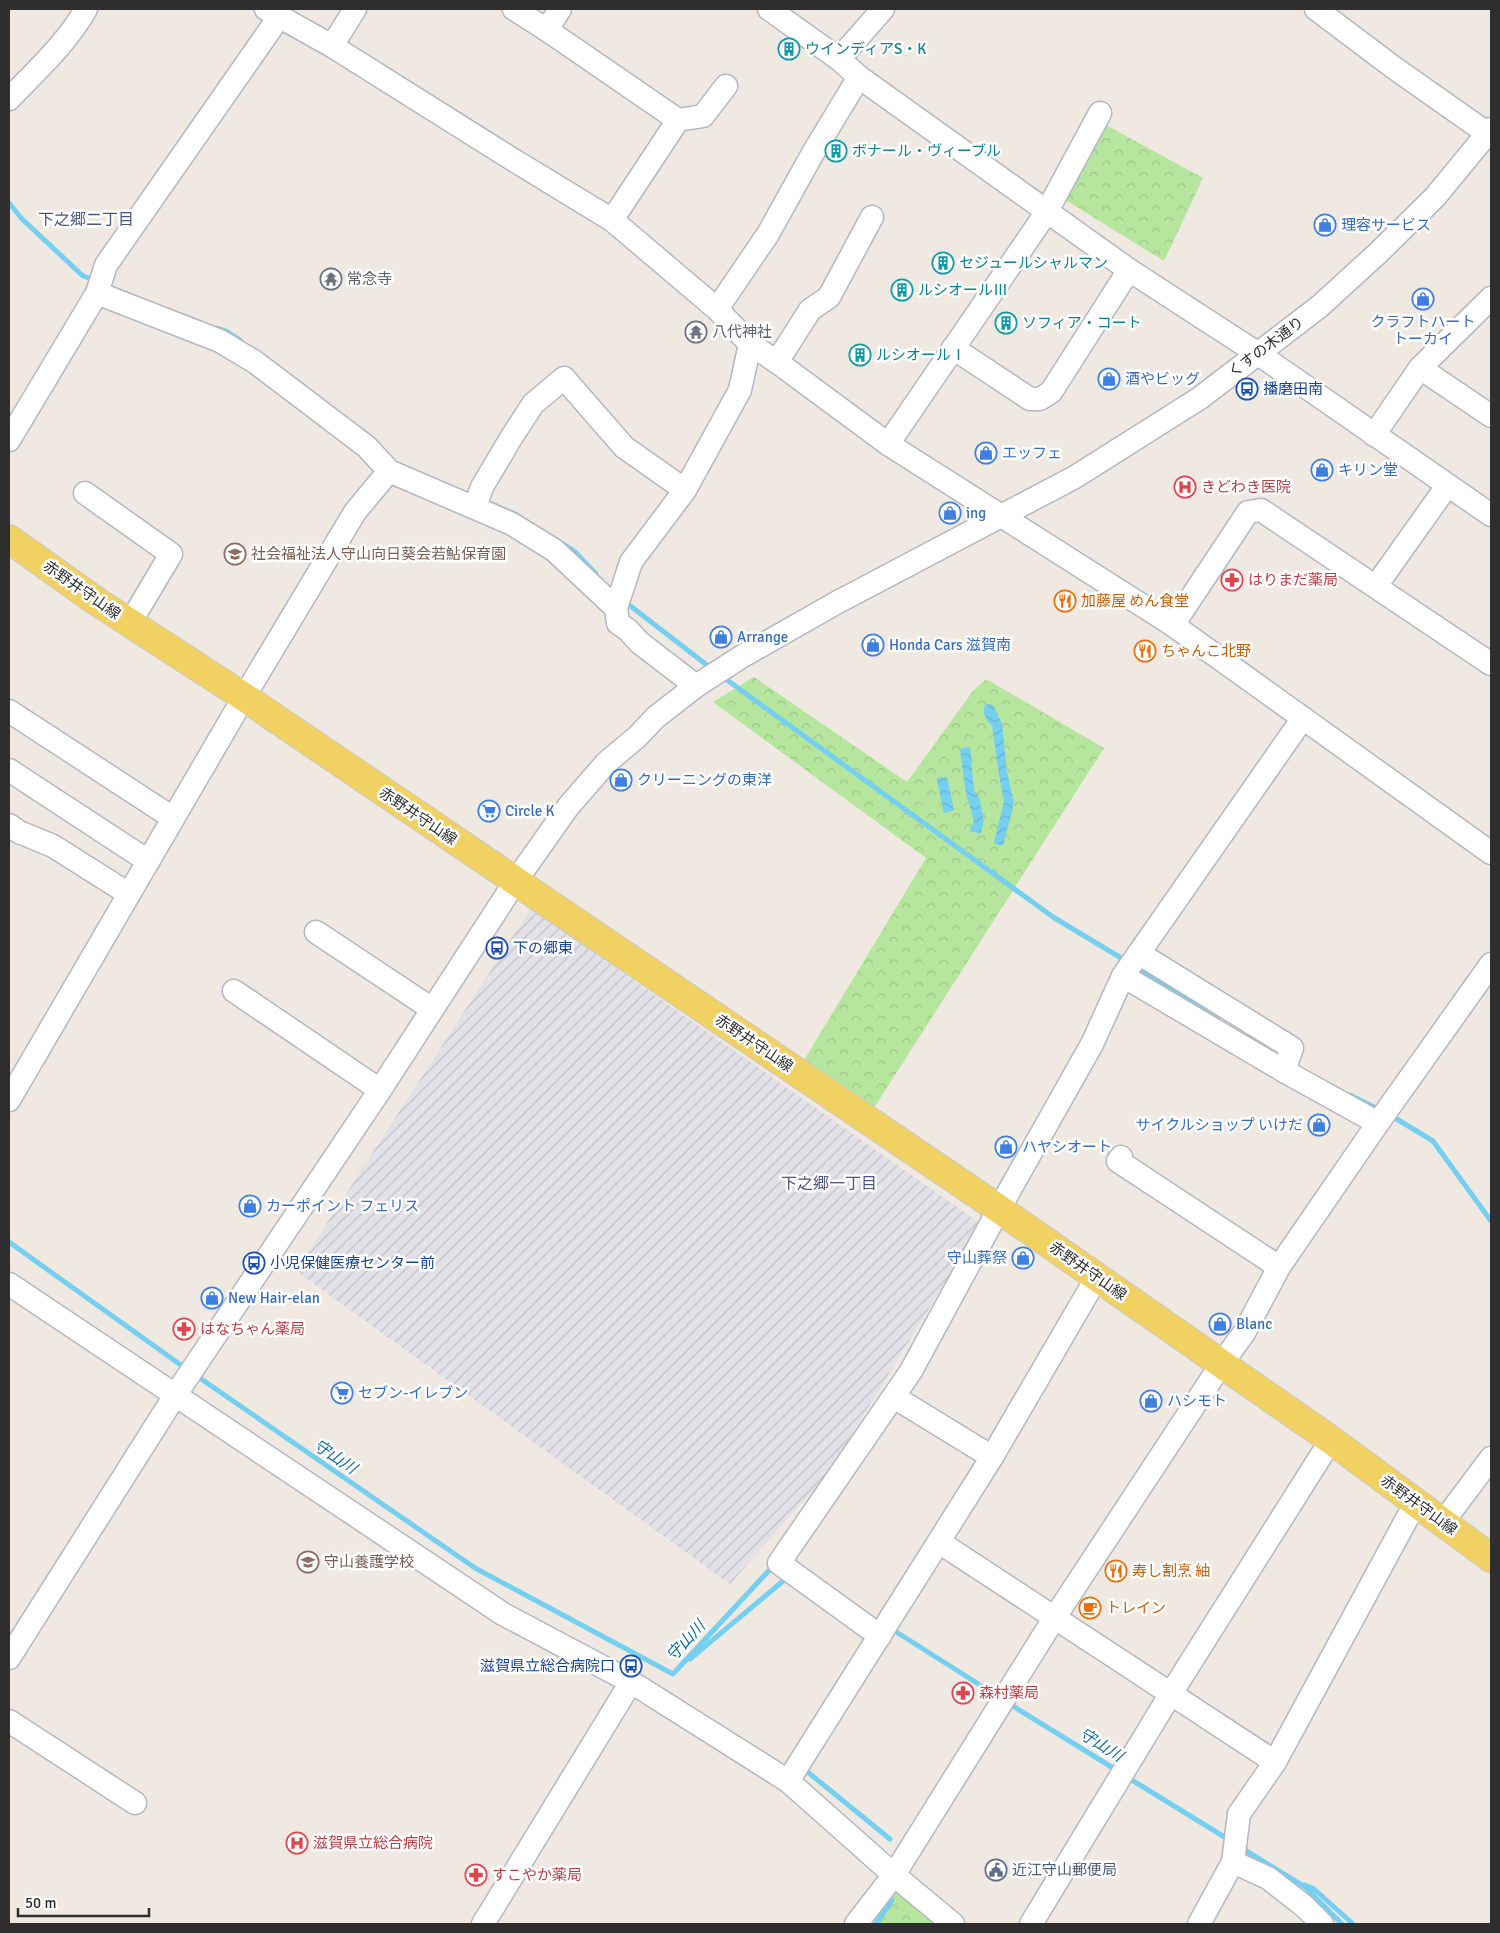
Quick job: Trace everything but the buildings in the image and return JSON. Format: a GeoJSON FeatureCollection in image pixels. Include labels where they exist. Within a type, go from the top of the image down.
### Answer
{"type":"FeatureCollection","features":[{"type":"Feature","properties":{"kind":"main road","name":"赤野井守山線"},"geometry":{"type":"LineString","coordinates":[[9,539],[130,623],[244,697],[999,1209],[1331,1440],[1491,1558]]}},
{"type":"Feature","properties":{"kind":"street"},"geometry":{"type":"LineString","coordinates":[[9,99],[54,52],[86,9]]}},
{"type":"Feature","properties":{"kind":"street"},"geometry":{"type":"LineString","coordinates":[[332,46],[355,9]]}},
{"type":"Feature","properties":{"kind":"street"},"geometry":{"type":"LineString","coordinates":[[514,9],[678,120],[703,116],[726,86]]}},
{"type":"Feature","properties":{"kind":"street"},"geometry":{"type":"LineString","coordinates":[[547,30],[560,9]]}},
{"type":"Feature","properties":{"kind":"street"},"geometry":{"type":"LineString","coordinates":[[769,9],[1046,213],[1257,354],[1491,515]]}},
{"type":"Feature","properties":{"kind":"street"},"geometry":{"type":"LineString","coordinates":[[839,59],[883,9]]}},
{"type":"Feature","properties":{"kind":"street"},"geometry":{"type":"LineString","coordinates":[[1316,9],[1393,67],[1490,133]]}},
{"type":"Feature","properties":{"kind":"street"},"geometry":{"type":"LineString","coordinates":[[9,440],[97,293],[106,265],[273,13],[332,46],[612,220],[717,309],[750,344],[888,444],[1173,625],[1491,853]]}},
{"type":"Feature","properties":{"kind":"street"},"geometry":{"type":"LineString","coordinates":[[717,309],[768,234],[813,153],[859,77]]}},
{"type":"Feature","properties":{"kind":"street"},"geometry":{"type":"LineString","coordinates":[[888,444],[1046,213],[1100,113]]}},
{"type":"Feature","properties":{"kind":"street"},"geometry":{"type":"LineString","coordinates":[[612,220],[678,120]]}},
{"type":"Feature","properties":{"kind":"street","name":"くすの木通り"},"geometry":{"type":"LineString","coordinates":[[9,1658],[176,1394],[380,1090],[515,882],[568,807],[606,763],[637,737],[656,717],[696,686],[741,657],[828,608],[1075,477],[1200,398],[1320,306],[1378,253],[1435,197],[1490,133]]}},
{"type":"Feature","properties":{"kind":"street"},"geometry":{"type":"LineString","coordinates":[[777,362],[810,310],[829,297],[872,217]]}},
{"type":"Feature","properties":{"kind":"street"},"geometry":{"type":"LineString","coordinates":[[953,348],[1030,399],[1040,399],[1050,392],[1129,270]]}},
{"type":"Feature","properties":{"kind":"street"},"geometry":{"type":"LineString","coordinates":[[97,293],[220,342],[255,362],[367,447],[388,471],[478,499],[512,524],[554,550],[618,601]]}},
{"type":"Feature","properties":{"kind":"street"},"geometry":{"type":"LineString","coordinates":[[1374,435],[1420,368],[1491,298]]}},
{"type":"Feature","properties":{"kind":"street"},"geometry":{"type":"LineString","coordinates":[[696,686],[640,643],[628,630],[618,623],[618,601],[630,562],[685,490],[740,390],[750,344]]}},
{"type":"Feature","properties":{"kind":"street"},"geometry":{"type":"LineString","coordinates":[[1420,368],[1491,416]]}},
{"type":"Feature","properties":{"kind":"street"},"geometry":{"type":"LineString","coordinates":[[478,499],[511,438],[533,404],[564,378],[624,447],[685,490]]}},
{"type":"Feature","properties":{"kind":"street"},"geometry":{"type":"LineString","coordinates":[[9,1100],[244,697],[355,512],[388,471]]}},
{"type":"Feature","properties":{"kind":"street"},"geometry":{"type":"LineString","coordinates":[[1376,586],[1447,486]]}},
{"type":"Feature","properties":{"kind":"street"},"geometry":{"type":"LineString","coordinates":[[85,493],[171,554],[130,623]]}},
{"type":"Feature","properties":{"kind":"street"},"geometry":{"type":"LineString","coordinates":[[1173,625],[1248,512],[1262,510],[1491,664]]}},
{"type":"Feature","properties":{"kind":"street"},"geometry":{"type":"LineString","coordinates":[[9,711],[173,818]]}},
{"type":"Feature","properties":{"kind":"street"},"geometry":{"type":"LineString","coordinates":[[880,1636],[779,1563],[912,1371],[999,1209],[1092,1044],[1123,976],[1303,718]]}},
{"type":"Feature","properties":{"kind":"street"},"geometry":{"type":"LineString","coordinates":[[9,770],[148,861]]}},
{"type":"Feature","properties":{"kind":"street"},"geometry":{"type":"LineString","coordinates":[[9,825],[19,832],[53,846],[129,894]]}},
{"type":"Feature","properties":{"kind":"street"},"geometry":{"type":"LineString","coordinates":[[316,932],[432,1009]]}},
{"type":"Feature","properties":{"kind":"street"},"geometry":{"type":"LineString","coordinates":[[1140,954],[1292,1048],[1284,1071]]}},
{"type":"Feature","properties":{"kind":"street"},"geometry":{"type":"LineString","coordinates":[[856,1924],[894,1875],[1055,1617],[1222,1363],[1244,1333],[1279,1267],[1491,964]]}},
{"type":"Feature","properties":{"kind":"street"},"geometry":{"type":"LineString","coordinates":[[1123,976],[1284,1071],[1378,1123]]}},
{"type":"Feature","properties":{"kind":"street"},"geometry":{"type":"LineString","coordinates":[[234,991],[380,1090]]}},
{"type":"Feature","properties":{"kind":"street"},"geometry":{"type":"LineString","coordinates":[[1216,1030],[1228,1009]]}},
{"type":"Feature","properties":{"kind":"street"},"geometry":{"type":"LineString","coordinates":[[1121,1157],[1118,1161],[1279,1267]]}},
{"type":"Feature","properties":{"kind":"street"},"geometry":{"type":"LineString","coordinates":[[788,1781],[992,1457],[1097,1277]]}},
{"type":"Feature","properties":{"kind":"street"},"geometry":{"type":"LineString","coordinates":[[9,1284],[503,1614],[630,1682],[788,1781],[894,1875],[953,1924]]}},
{"type":"Feature","properties":{"kind":"street"},"geometry":{"type":"LineString","coordinates":[[894,1397],[992,1457]]}},
{"type":"Feature","properties":{"kind":"street"},"geometry":{"type":"LineString","coordinates":[[1031,1924],[1170,1695],[1331,1440]]}},
{"type":"Feature","properties":{"kind":"street"},"geometry":{"type":"LineString","coordinates":[[1443,1522],[1491,1458]]}},
{"type":"Feature","properties":{"kind":"street"},"geometry":{"type":"LineString","coordinates":[[1199,1924],[1233,1862],[1239,1814],[1275,1762],[1416,1502]]}},
{"type":"Feature","properties":{"kind":"street"},"geometry":{"type":"LineString","coordinates":[[939,1542],[1275,1762]]}},
{"type":"Feature","properties":{"kind":"street"},"geometry":{"type":"LineString","coordinates":[[483,1924],[630,1682]]}},
{"type":"Feature","properties":{"kind":"street"},"geometry":{"type":"LineString","coordinates":[[9,1721],[135,1803]]}},
{"type":"Feature","properties":{"kind":"street"},"geometry":{"type":"LineString","coordinates":[[1233,1862],[1268,1878],[1304,1906],[1322,1924]]}},
{"type":"Feature","properties":{"kind":"shaded area"},"geometry":{"type":"Polygon","coordinates":[[[531,908],[981,1224],[828,1473],[730,1584],[296,1271],[531,908]]]}},
{"type":"Feature","properties":{"kind":"green space"},"geometry":{"type":"Polygon","coordinates":[[[1106,125],[1203,178],[1164,261],[1064,199],[1106,125]]]}},
{"type":"Feature","properties":{"kind":"green space"},"geometry":{"type":"Polygon","coordinates":[[[754,677],[907,782],[973,691],[986,679],[1104,748],[874,1108],[803,1062],[926,858],[713,702],[754,677]]]}},
{"type":"Feature","properties":{"kind":"green space"},"geometry":{"type":"Polygon","coordinates":[[[894,1875],[953,1924],[856,1924],[894,1875]]]}},
{"type":"Feature","properties":{"kind":"water"},"geometry":{"type":"Polygon","coordinates":[[[985,705],[993,705],[1002,724],[1007,772],[1014,803],[1003,846],[994,843],[1004,801],[992,726],[984,714],[985,705]]]}},
{"type":"Feature","properties":{"kind":"water"},"geometry":{"type":"Polygon","coordinates":[[[970,747],[974,790],[979,798],[984,820],[981,833],[971,832],[970,829],[974,822],[966,794],[960,750],[970,747]]]}},
{"type":"Feature","properties":{"kind":"water"},"geometry":{"type":"Polygon","coordinates":[[[947,777],[954,810],[944,813],[937,778],[947,777]]]}},
{"type":"Feature","properties":{"kind":"waterway"},"geometry":{"type":"LineString","coordinates":[[9,203],[22,219],[83,276],[95,280]]}},
{"type":"Feature","properties":{"kind":"waterway"},"geometry":{"type":"LineString","coordinates":[[217,328],[226,331],[240,340]]}},
{"type":"Feature","properties":{"kind":"waterway"},"geometry":{"type":"LineString","coordinates":[[483,500],[517,515]]}},
{"type":"Feature","properties":{"kind":"waterway"},"geometry":{"type":"LineString","coordinates":[[562,543],[575,552],[596,574]]}},
{"type":"Feature","properties":{"kind":"waterway"},"geometry":{"type":"LineString","coordinates":[[624,601],[712,669]]}},
{"type":"Feature","properties":{"kind":"waterway"},"geometry":{"type":"LineString","coordinates":[[723,677],[1053,917],[1126,961]]}},
{"type":"Feature","properties":{"kind":"waterway"},"geometry":{"type":"LineString","coordinates":[[1136,967],[1217,1019]]}},
{"type":"Feature","properties":{"kind":"waterway"},"geometry":{"type":"LineString","coordinates":[[1350,1095],[1380,1110]]}},
{"type":"Feature","properties":{"kind":"waterway"},"geometry":{"type":"LineString","coordinates":[[1390,1115],[1433,1141],[1491,1221]]}},
{"type":"Feature","properties":{"kind":"waterway","name":"守山川"},"geometry":{"type":"LineString","coordinates":[[9,1242],[185,1368]]}},
{"type":"Feature","properties":{"kind":"waterway","name":"守山川"},"geometry":{"type":"LineString","coordinates":[[194,1374],[475,1568],[673,1674],[774,1565]]}},
{"type":"Feature","properties":{"kind":"waterway"},"geometry":{"type":"LineString","coordinates":[[690,1659],[789,1576]]}},
{"type":"Feature","properties":{"kind":"waterway","name":"守山川"},"geometry":{"type":"LineString","coordinates":[[890,1628],[999,1697]]}},
{"type":"Feature","properties":{"kind":"waterway","name":"守山川"},"geometry":{"type":"LineString","coordinates":[[1008,1703],[1118,1771]]}},
{"type":"Feature","properties":{"kind":"waterway","name":"守山川"},"geometry":{"type":"LineString","coordinates":[[804,1769],[890,1839]]}},
{"type":"Feature","properties":{"kind":"waterway","name":"守山川"},"geometry":{"type":"LineString","coordinates":[[1127,1777],[1231,1841]]}},
{"type":"Feature","properties":{"kind":"waterway","name":"守山川"},"geometry":{"type":"LineString","coordinates":[[1240,1847],[1305,1887],[1342,1924]]}},
{"type":"Feature","properties":{"kind":"waterway"},"geometry":{"type":"LineString","coordinates":[[1305,1885],[1314,1889],[1353,1924]]}},
{"type":"Feature","properties":{"kind":"waterway","name":"守山川"},"geometry":{"type":"LineString","coordinates":[[876,1924],[892,1900]]}},
{"type":"Feature","properties":{"kind":"place","name":"ウインディアS・K"},"geometry":{"type":"Point","coordinates":[789,49]}},
{"type":"Feature","properties":{"kind":"place","name":"ボナール・ヴィーブル"},"geometry":{"type":"Point","coordinates":[836,151]}},
{"type":"Feature","properties":{"kind":"place","name":"理容サービス"},"geometry":{"type":"Point","coordinates":[1325,225]}},
{"type":"Feature","properties":{"kind":"place","name":"セジュールシャルマン"},"geometry":{"type":"Point","coordinates":[943,263]}},
{"type":"Feature","properties":{"kind":"place","name":"常念寺"},"geometry":{"type":"Point","coordinates":[331,279]}},
{"type":"Feature","properties":{"kind":"place","name":"ルシオールⅢ"},"geometry":{"type":"Point","coordinates":[902,290]}},
{"type":"Feature","properties":{"kind":"place","name":"クラフトハート トーカイ"},"geometry":{"type":"Point","coordinates":[1423,299]}},
{"type":"Feature","properties":{"kind":"place","name":"ソフィア・コート"},"geometry":{"type":"Point","coordinates":[1006,323]}},
{"type":"Feature","properties":{"kind":"place","name":"八代神社"},"geometry":{"type":"Point","coordinates":[696,332]}},
{"type":"Feature","properties":{"kind":"place","name":"ルシオールⅠ"},"geometry":{"type":"Point","coordinates":[860,355]}},
{"type":"Feature","properties":{"kind":"place","name":"酒やビッグ"},"geometry":{"type":"Point","coordinates":[1109,379]}},
{"type":"Feature","properties":{"kind":"place","name":"播磨田南"},"geometry":{"type":"Point","coordinates":[1247,389]}},
{"type":"Feature","properties":{"kind":"place","name":"エッフェ"},"geometry":{"type":"Point","coordinates":[986,453]}},
{"type":"Feature","properties":{"kind":"place","name":"キリン堂"},"geometry":{"type":"Point","coordinates":[1322,470]}},
{"type":"Feature","properties":{"kind":"place","name":"きどわき医院"},"geometry":{"type":"Point","coordinates":[1185,487]}},
{"type":"Feature","properties":{"kind":"place","name":"ing"},"geometry":{"type":"Point","coordinates":[950,513]}},
{"type":"Feature","properties":{"kind":"place","name":"社会福祉法人守山向日葵会若鮎保育園"},"geometry":{"type":"Point","coordinates":[235,554]}},
{"type":"Feature","properties":{"kind":"place","name":"はりまだ薬局"},"geometry":{"type":"Point","coordinates":[1232,580]}},
{"type":"Feature","properties":{"kind":"place","name":"加藤屋 めん食堂"},"geometry":{"type":"Point","coordinates":[1065,601]}},
{"type":"Feature","properties":{"kind":"place","name":"Arrange"},"geometry":{"type":"Point","coordinates":[721,637]}},
{"type":"Feature","properties":{"kind":"place","name":"Honda Cars 滋賀南"},"geometry":{"type":"Point","coordinates":[873,645]}},
{"type":"Feature","properties":{"kind":"place","name":"ちゃんこ北野"},"geometry":{"type":"Point","coordinates":[1145,651]}},
{"type":"Feature","properties":{"kind":"place","name":"クリーニングの東洋"},"geometry":{"type":"Point","coordinates":[621,780]}},
{"type":"Feature","properties":{"kind":"place","name":"Circle K"},"geometry":{"type":"Point","coordinates":[489,811]}},
{"type":"Feature","properties":{"kind":"place","name":"下の郷東"},"geometry":{"type":"Point","coordinates":[497,948]}},
{"type":"Feature","properties":{"kind":"place","name":"サイクルショップ いけだ"},"geometry":{"type":"Point","coordinates":[1319,1125]}},
{"type":"Feature","properties":{"kind":"place","name":"ハヤシオート"},"geometry":{"type":"Point","coordinates":[1006,1147]}},
{"type":"Feature","properties":{"kind":"place","name":"カーポイント フェリス"},"geometry":{"type":"Point","coordinates":[250,1206]}},
{"type":"Feature","properties":{"kind":"place","name":"守山葬祭"},"geometry":{"type":"Point","coordinates":[1023,1258]}},
{"type":"Feature","properties":{"kind":"place","name":"小児保健医療センター前"},"geometry":{"type":"Point","coordinates":[254,1263]}},
{"type":"Feature","properties":{"kind":"place","name":"New Hair-elan"},"geometry":{"type":"Point","coordinates":[212,1298]}},
{"type":"Feature","properties":{"kind":"place","name":"Blanc"},"geometry":{"type":"Point","coordinates":[1220,1324]}},
{"type":"Feature","properties":{"kind":"place","name":"はなちゃん薬局"},"geometry":{"type":"Point","coordinates":[184,1329]}},
{"type":"Feature","properties":{"kind":"place","name":"セブン-イレブン"},"geometry":{"type":"Point","coordinates":[342,1393]}},
{"type":"Feature","properties":{"kind":"place","name":"ハシモト"},"geometry":{"type":"Point","coordinates":[1151,1401]}},
{"type":"Feature","properties":{"kind":"place","name":"守山養護学校"},"geometry":{"type":"Point","coordinates":[308,1562]}},
{"type":"Feature","properties":{"kind":"place","name":"寿し割烹 紬"},"geometry":{"type":"Point","coordinates":[1116,1571]}},
{"type":"Feature","properties":{"kind":"place","name":"トレイン"},"geometry":{"type":"Point","coordinates":[1090,1608]}},
{"type":"Feature","properties":{"kind":"place","name":"滋賀県立総合病院口"},"geometry":{"type":"Point","coordinates":[631,1666]}},
{"type":"Feature","properties":{"kind":"place","name":"森村薬局"},"geometry":{"type":"Point","coordinates":[963,1693]}},
{"type":"Feature","properties":{"kind":"place","name":"滋賀県立総合病院"},"geometry":{"type":"Point","coordinates":[297,1843]}},
{"type":"Feature","properties":{"kind":"place","name":"近江守山郵便局"},"geometry":{"type":"Point","coordinates":[996,1870]}},
{"type":"Feature","properties":{"kind":"place","name":"すこやか薬局"},"geometry":{"type":"Point","coordinates":[476,1875]}},
{"type":"Feature","properties":{"kind":"district","name":"下之郷二丁目"},"geometry":{"type":"Point","coordinates":[86,220]}},
{"type":"Feature","properties":{"kind":"district","name":"下之郷一丁目"},"geometry":{"type":"Point","coordinates":[829,1184]}}]}
